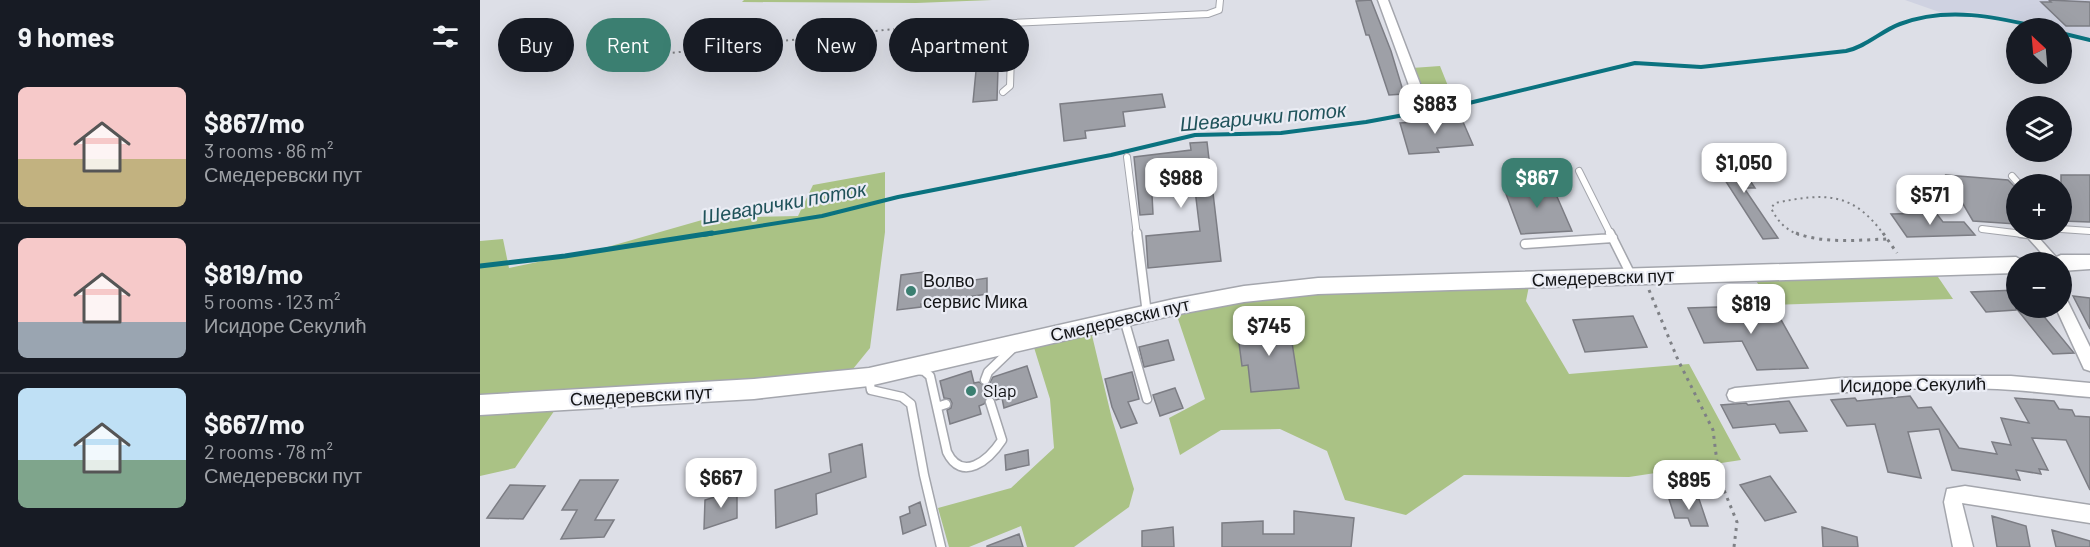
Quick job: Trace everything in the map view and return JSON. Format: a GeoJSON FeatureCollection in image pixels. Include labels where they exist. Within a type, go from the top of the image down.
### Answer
{"type":"FeatureCollection","features":[{"type":"Feature","properties":{"kind":"main road"},"geometry":{"type":"LineString","coordinates":[[2072,263],[2090,262]]}},
{"type":"Feature","properties":{"kind":"main road","name":"Смедеревски пут"},"geometry":{"type":"LineString","coordinates":[[480,405],[754,389],[869,377],[1244,294],[1318,286],[2006,265]]}},
{"type":"Feature","properties":{"kind":"street"},"geometry":{"type":"LineString","coordinates":[[1383,0],[1421,102]]}},
{"type":"Feature","properties":{"kind":"street"},"geometry":{"type":"LineString","coordinates":[[2068,318],[2090,364]]}},
{"type":"Feature","properties":{"kind":"street","name":"Исидоре Секулић"},"geometry":{"type":"LineString","coordinates":[[1735,395],[1842,385],[1918,383],[2011,382],[2090,390]]}},
{"type":"Feature","properties":{"kind":"street"},"geometry":{"type":"LineString","coordinates":[[1963,547],[1953,502],[1954,495],[1965,494],[2090,514]]}},
{"type":"Feature","properties":{"kind":"lane"},"geometry":{"type":"LineString","coordinates":[[1029,23],[1208,14],[1219,10],[1220,0]]}},
{"type":"Feature","properties":{"kind":"lane"},"geometry":{"type":"LineString","coordinates":[[1003,92],[1010,86],[1010,72]]}},
{"type":"Feature","properties":{"kind":"lane"},"geometry":{"type":"LineString","coordinates":[[1127,157],[1147,314]]}},
{"type":"Feature","properties":{"kind":"lane"},"geometry":{"type":"LineString","coordinates":[[1580,171],[1612,238],[1637,277]]}},
{"type":"Feature","properties":{"kind":"lane"},"geometry":{"type":"LineString","coordinates":[[1982,229],[2030,234],[2046,252]]}},
{"type":"Feature","properties":{"kind":"lane"},"geometry":{"type":"LineString","coordinates":[[2072,230],[2090,231]]}},
{"type":"Feature","properties":{"kind":"lane"},"geometry":{"type":"LineString","coordinates":[[1525,244],[1612,238]]}},
{"type":"Feature","properties":{"kind":"lane"},"geometry":{"type":"LineString","coordinates":[[1124,319],[1147,399]]}},
{"type":"Feature","properties":{"kind":"lane"},"geometry":{"type":"LineString","coordinates":[[985,380],[994,364],[1018,344]]}},
{"type":"Feature","properties":{"kind":"lane"},"geometry":{"type":"LineString","coordinates":[[906,370],[924,371],[930,376],[941,406],[949,459],[956,467],[967,468],[978,465],[996,452],[1002,440],[990,402]]}},
{"type":"Feature","properties":{"kind":"lane"},"geometry":{"type":"LineString","coordinates":[[869,377],[868,384],[871,390],[878,394],[900,394],[906,397],[911,404],[924,475],[941,547]]}},
{"type":"Feature","properties":{"kind":"path"},"geometry":{"type":"LineString","coordinates":[[671,53],[889,30]]}},
{"type":"Feature","properties":{"kind":"path"},"geometry":{"type":"LineString","coordinates":[[1887,239],[1798,236],[1785,229],[1774,218],[1771,208],[1775,203],[1793,199],[1834,199],[1854,204],[1866,213],[1887,239],[1910,268]]}},
{"type":"Feature","properties":{"kind":"path"},"geometry":{"type":"LineString","coordinates":[[1637,277],[1713,430],[1719,478],[1737,522],[1734,547]]}},
{"type":"Feature","properties":{"kind":"shaded area"},"geometry":{"type":"Polygon","coordinates":[[[1905,0],[2090,0],[2090,40],[2072,36],[2072,18],[2006,20],[1973,12],[1945,14],[1905,0]]]}},
{"type":"Feature","properties":{"kind":"green space"},"geometry":{"type":"Polygon","coordinates":[[[744,0],[992,0],[916,3],[742,2],[744,0]]]}},
{"type":"Feature","properties":{"kind":"green space"},"geometry":{"type":"Polygon","coordinates":[[[1440,66],[1454,101],[1425,103],[1412,68],[1440,66]]]}},
{"type":"Feature","properties":{"kind":"green space"},"geometry":{"type":"Polygon","coordinates":[[[885,172],[885,232],[870,348],[844,380],[561,401],[515,468],[480,476],[480,241],[503,239],[509,268],[604,248],[709,218],[798,216],[813,185],[885,172]]]}},
{"type":"Feature","properties":{"kind":"green space"},"geometry":{"type":"Polygon","coordinates":[[[1936,274],[1953,299],[1773,305],[1756,281],[1936,274]]]}},
{"type":"Feature","properties":{"kind":"green space"},"geometry":{"type":"Polygon","coordinates":[[[1530,281],[1526,301],[1569,374],[1689,364],[1741,460],[1629,477],[1464,475],[1406,515],[1345,500],[1327,451],[1280,429],[1221,430],[1180,455],[1169,418],[1205,399],[1174,307],[1214,299],[1530,281]]]}},
{"type":"Feature","properties":{"kind":"green space"},"geometry":{"type":"Polygon","coordinates":[[[1090,327],[1112,419],[1134,489],[1129,507],[1074,547],[1027,547],[1021,526],[969,547],[949,547],[938,508],[1011,488],[1054,448],[1050,399],[1032,341],[1090,327]]]}},
{"type":"Feature","properties":{"kind":"building"},"geometry":{"type":"Polygon","coordinates":[[[1371,0],[1391,51],[1404,94],[1389,95],[1369,35],[1366,35],[1356,1],[1371,0]]]}},
{"type":"Feature","properties":{"kind":"building"},"geometry":{"type":"Polygon","coordinates":[[[2049,0],[2090,2],[2090,26],[2072,26],[2072,18],[2058,18],[2041,2],[2051,2],[2049,0]]]}},
{"type":"Feature","properties":{"kind":"building"},"geometry":{"type":"Polygon","coordinates":[[[976,72],[998,72],[997,100],[973,102],[976,72]]]}},
{"type":"Feature","properties":{"kind":"building"},"geometry":{"type":"Polygon","coordinates":[[[1162,94],[1165,107],[1123,112],[1125,126],[1085,131],[1086,138],[1064,141],[1060,104],[1162,94]]]}},
{"type":"Feature","properties":{"kind":"building"},"geometry":{"type":"Polygon","coordinates":[[[1460,115],[1473,145],[1437,148],[1439,152],[1409,154],[1400,123],[1434,121],[1432,117],[1460,115]]]}},
{"type":"Feature","properties":{"kind":"building"},"geometry":{"type":"Polygon","coordinates":[[[1207,142],[1221,261],[1148,268],[1146,236],[1200,231],[1193,169],[1151,175],[1153,214],[1140,215],[1134,157],[1191,150],[1190,143],[1207,142]]]}},
{"type":"Feature","properties":{"kind":"building"},"geometry":{"type":"Polygon","coordinates":[[[1735,158],[1755,188],[1744,188],[1778,238],[1763,239],[1712,160],[1735,158]]]}},
{"type":"Feature","properties":{"kind":"building"},"geometry":{"type":"Polygon","coordinates":[[[1946,175],[2006,180],[2006,223],[1973,221],[1946,175]]]}},
{"type":"Feature","properties":{"kind":"building"},"geometry":{"type":"Polygon","coordinates":[[[2072,175],[2090,175],[2090,222],[2072,221],[2072,175]]]}},
{"type":"Feature","properties":{"kind":"building"},"geometry":{"type":"Polygon","coordinates":[[[1551,183],[1572,231],[1521,234],[1503,186],[1551,183]]]}},
{"type":"Feature","properties":{"kind":"building"},"geometry":{"type":"Polygon","coordinates":[[[1936,213],[1943,222],[1964,222],[1975,235],[1907,237],[1891,214],[1936,213]]]}},
{"type":"Feature","properties":{"kind":"building"},"geometry":{"type":"Polygon","coordinates":[[[923,272],[922,288],[987,278],[987,294],[897,310],[901,275],[923,272]]]}},
{"type":"Feature","properties":{"kind":"building"},"geometry":{"type":"Polygon","coordinates":[[[2006,290],[2006,311],[1986,312],[1971,292],[2006,290]]]}},
{"type":"Feature","properties":{"kind":"building"},"geometry":{"type":"Polygon","coordinates":[[[2073,296],[2090,298],[2090,329],[2073,296]]]}},
{"type":"Feature","properties":{"kind":"building"},"geometry":{"type":"Polygon","coordinates":[[[1718,307],[1721,312],[1775,309],[1808,368],[1757,370],[1742,341],[1704,343],[1688,308],[1718,307]]]}},
{"type":"Feature","properties":{"kind":"building"},"geometry":{"type":"Polygon","coordinates":[[[1633,316],[1647,347],[1585,352],[1573,320],[1633,316]]]}},
{"type":"Feature","properties":{"kind":"building"},"geometry":{"type":"Polygon","coordinates":[[[2024,318],[2045,318],[2074,353],[2053,354],[2024,318]]]}},
{"type":"Feature","properties":{"kind":"building"},"geometry":{"type":"Polygon","coordinates":[[[1289,323],[1299,388],[1251,392],[1248,365],[1242,366],[1237,328],[1289,323]]]}},
{"type":"Feature","properties":{"kind":"building"},"geometry":{"type":"Polygon","coordinates":[[[1168,340],[1174,360],[1144,367],[1139,347],[1168,340]]]}},
{"type":"Feature","properties":{"kind":"building","name":"Slap"},"geometry":{"type":"Polygon","coordinates":[[[1027,366],[1037,397],[1004,408],[1002,398],[996,400],[988,396],[984,404],[979,406],[981,414],[950,424],[947,410],[951,408],[952,403],[950,399],[944,398],[940,381],[971,371],[974,383],[979,382],[985,386],[993,377],[1027,366]]]}},
{"type":"Feature","properties":{"kind":"building"},"geometry":{"type":"Polygon","coordinates":[[[1132,372],[1139,399],[1128,402],[1137,423],[1121,428],[1112,407],[1105,379],[1132,372]]]}},
{"type":"Feature","properties":{"kind":"building"},"geometry":{"type":"Polygon","coordinates":[[[1175,388],[1183,408],[1160,416],[1153,395],[1175,388]]]}},
{"type":"Feature","properties":{"kind":"building"},"geometry":{"type":"Polygon","coordinates":[[[1910,396],[1918,408],[1931,407],[1959,448],[1997,454],[1992,442],[2011,445],[2001,418],[2029,423],[2015,398],[2054,401],[2059,409],[2072,410],[2075,416],[2090,417],[2090,490],[2066,440],[2032,438],[2048,470],[2039,469],[2041,474],[2016,470],[2020,480],[1952,470],[1939,429],[1908,432],[1921,478],[1888,472],[1875,424],[1847,426],[1831,400],[1855,398],[1857,401],[1910,396]]]}},
{"type":"Feature","properties":{"kind":"building"},"geometry":{"type":"Polygon","coordinates":[[[1789,401],[1807,431],[1780,433],[1775,424],[1733,428],[1721,405],[1746,403],[1748,405],[1789,401]]]}},
{"type":"Feature","properties":{"kind":"building"},"geometry":{"type":"Polygon","coordinates":[[[862,444],[866,477],[816,494],[817,514],[776,528],[775,490],[831,472],[829,454],[862,444]]]}},
{"type":"Feature","properties":{"kind":"building"},"geometry":{"type":"Polygon","coordinates":[[[1028,450],[1029,465],[1006,470],[1005,455],[1028,450]]]}},
{"type":"Feature","properties":{"kind":"building"},"geometry":{"type":"Polygon","coordinates":[[[1770,476],[1796,512],[1765,521],[1740,485],[1770,476]]]}},
{"type":"Feature","properties":{"kind":"building"},"geometry":{"type":"Polygon","coordinates":[[[580,480],[618,480],[595,520],[614,520],[604,537],[561,539],[577,510],[562,510],[580,480]]]}},
{"type":"Feature","properties":{"kind":"building"},"geometry":{"type":"Polygon","coordinates":[[[510,485],[545,486],[523,519],[487,518],[510,485]]]}},
{"type":"Feature","properties":{"kind":"building"},"geometry":{"type":"Polygon","coordinates":[[[737,490],[737,518],[704,529],[705,500],[737,490]]]}},
{"type":"Feature","properties":{"kind":"building"},"geometry":{"type":"Polygon","coordinates":[[[1669,499],[1699,499],[1708,526],[1691,526],[1688,518],[1675,518],[1669,499]]]}},
{"type":"Feature","properties":{"kind":"building"},"geometry":{"type":"Polygon","coordinates":[[[920,502],[926,525],[903,534],[900,517],[910,513],[909,507],[920,502]]]}},
{"type":"Feature","properties":{"kind":"building"},"geometry":{"type":"Polygon","coordinates":[[[1294,511],[1354,518],[1351,547],[1222,547],[1222,523],[1263,521],[1263,534],[1294,534],[1294,511]]]}},
{"type":"Feature","properties":{"kind":"building"},"geometry":{"type":"Polygon","coordinates":[[[1992,516],[2026,526],[2030,547],[1997,547],[1992,516]]]}},
{"type":"Feature","properties":{"kind":"building"},"geometry":{"type":"Polygon","coordinates":[[[1173,527],[1174,547],[1142,547],[1142,531],[1173,527]]]}},
{"type":"Feature","properties":{"kind":"building"},"geometry":{"type":"Polygon","coordinates":[[[1822,527],[1857,537],[1858,547],[1823,547],[1822,527]]]}},
{"type":"Feature","properties":{"kind":"building"},"geometry":{"type":"Polygon","coordinates":[[[2052,530],[2090,541],[2090,547],[2056,547],[2052,530]]]}},
{"type":"Feature","properties":{"kind":"building"},"geometry":{"type":"Polygon","coordinates":[[[1019,534],[1023,547],[987,547],[987,546],[1019,534]]]}},
{"type":"Feature","properties":{"kind":"waterway","name":"Шеварички поток"},"geometry":{"type":"LineString","coordinates":[[703,235],[822,216],[898,197],[1111,155],[1195,135],[1281,133],[1366,122],[1469,103],[1635,63],[1701,67],[1846,51],[1900,24],[1936,15],[1972,15],[2006,20]]}},
{"type":"Feature","properties":{"kind":"waterway","name":"Шеварички поток"},"geometry":{"type":"LineString","coordinates":[[2072,36],[2090,40]]}},
{"type":"Feature","properties":{"kind":"waterway","name":"Шеварички поток"},"geometry":{"type":"LineString","coordinates":[[480,266],[565,256],[712,233]]}},
{"type":"Feature","properties":{"kind":"place","name":"Волво сервис Мика"},"geometry":{"type":"Point","coordinates":[911,291]}},
{"type":"Feature","properties":{"kind":"place","name":"Slap"},"geometry":{"type":"Point","coordinates":[971,391]}}]}
